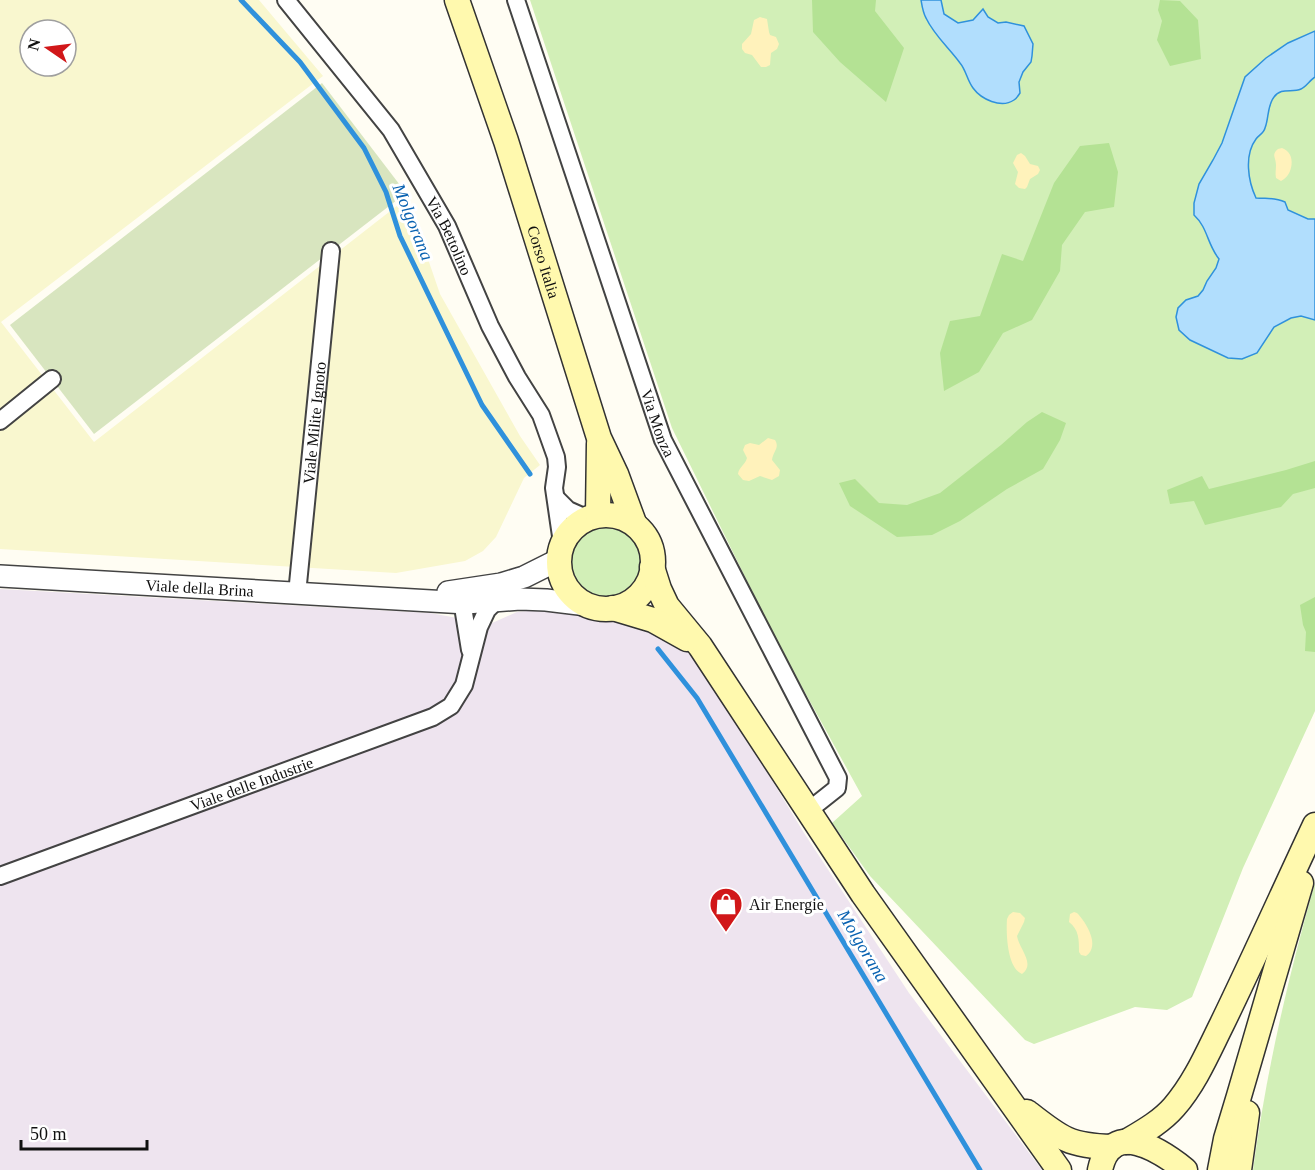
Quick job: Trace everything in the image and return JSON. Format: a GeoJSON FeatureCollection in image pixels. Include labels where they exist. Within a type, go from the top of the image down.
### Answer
{"type":"FeatureCollection","features":[{"type":"Feature","properties":{"kind":"main road","name":"Corso Italia"},"geometry":{"type":"LineString","coordinates":[[457,0],[506,141],[599,438],[616,474],[634,523]]}},
{"type":"Feature","properties":{"kind":"main road"},"geometry":{"type":"LineString","coordinates":[[592,516],[599,438]]}},
{"type":"Feature","properties":{"kind":"main road"},"geometry":{"type":"LineString","coordinates":[[611,514],[634,523],[643,532],[652,555],[650,579],[644,590],[625,605],[613,608],[600,609],[575,598],[566,588],[560,575],[560,551],[568,533],[576,525],[592,516],[611,514]]}},
{"type":"Feature","properties":{"kind":"main road"},"geometry":{"type":"LineString","coordinates":[[652,567],[658,589],[667,606],[700,646],[863,894],[1059,1170]]}},
{"type":"Feature","properties":{"kind":"main road"},"geometry":{"type":"LineString","coordinates":[[613,608],[653,620],[700,646]]}},
{"type":"Feature","properties":{"kind":"main road"},"geometry":{"type":"LineString","coordinates":[[1100,1170],[1102,1161],[1119,1144],[1148,1129],[1168,1114],[1194,1079],[1231,1006],[1315,825]]}},
{"type":"Feature","properties":{"kind":"main road"},"geometry":{"type":"LineString","coordinates":[[1220,1170],[1226,1139],[1315,837]]}},
{"type":"Feature","properties":{"kind":"main road"},"geometry":{"type":"LineString","coordinates":[[1239,1170],[1264,1012]]}},
{"type":"Feature","properties":{"kind":"main road"},"geometry":{"type":"LineString","coordinates":[[1004,1093],[1060,1137],[1079,1144],[1141,1143],[1166,1155],[1185,1170]]}},
{"type":"Feature","properties":{"kind":"street","name":"Via Bettolino"},"geometry":{"type":"LineString","coordinates":[[286,0],[391,130],[447,226],[490,326],[517,377],[542,415],[556,457],[554,488],[560,551]]}},
{"type":"Feature","properties":{"kind":"street","name":"Via Monza"},"geometry":{"type":"LineString","coordinates":[[516,0],[663,440],[838,778],[837,788],[808,811]]}},
{"type":"Feature","properties":{"kind":"street","name":"Viale Milite Ignoto"},"geometry":{"type":"LineString","coordinates":[[297,594],[331,251]]}},
{"type":"Feature","properties":{"kind":"street"},"geometry":{"type":"LineString","coordinates":[[0,421],[52,379]]}},
{"type":"Feature","properties":{"kind":"street"},"geometry":{"type":"LineString","coordinates":[[556,498],[568,510],[592,516]]}},
{"type":"Feature","properties":{"kind":"street","name":"Viale della Brina"},"geometry":{"type":"LineString","coordinates":[[0,576],[466,603],[498,593],[560,551]]}},
{"type":"Feature","properties":{"kind":"street","name":"Viale della Brina"},"geometry":{"type":"LineString","coordinates":[[397,599],[498,593],[520,599],[587,605]]}},
{"type":"Feature","properties":{"kind":"street","name":"Viale delle Industrie"},"geometry":{"type":"LineString","coordinates":[[0,876],[433,717],[451,706],[464,685],[483,616],[498,593]]}},
{"type":"Feature","properties":{"kind":"street","name":"Viale delle Industrie"},"geometry":{"type":"LineString","coordinates":[[466,603],[464,614],[471,657]]}},
{"type":"Feature","properties":{"kind":"shaded area"},"geometry":{"type":"Polygon","coordinates":[[[0,0],[259,0],[323,76],[1,322],[94,442],[407,198],[440,294],[520,436],[540,465],[524,478],[496,537],[483,551],[465,561],[396,573],[0,549],[0,0]]]}},
{"type":"Feature","properties":{"kind":"shaded area"},"geometry":{"type":"Polygon","coordinates":[[[0,589],[430,613],[490,624],[517,612],[557,610],[626,620],[679,643],[718,691],[804,833],[909,993],[1042,1170],[0,1170],[0,589]]]}},
{"type":"Feature","properties":{"kind":"green space"},"geometry":{"type":"Polygon","coordinates":[[[530,0],[1315,0],[1315,711],[1243,868],[1192,997],[1167,1010],[1135,1007],[1034,1044],[1025,1040],[870,876],[832,823],[862,796],[774,636],[672,428],[530,0]]]}},
{"type":"Feature","properties":{"kind":"green space"},"geometry":{"type":"Polygon","coordinates":[[[812,0],[876,0],[875,11],[904,48],[886,102],[840,62],[813,32],[812,0]]]}},
{"type":"Feature","properties":{"kind":"green space"},"geometry":{"type":"Polygon","coordinates":[[[1160,0],[1180,1],[1198,20],[1201,59],[1170,66],[1157,40],[1162,21],[1158,10],[1160,0]]]}},
{"type":"Feature","properties":{"kind":"green space"},"geometry":{"type":"Polygon","coordinates":[[[322,83],[406,193],[94,434],[10,325],[322,83]]]}},
{"type":"Feature","properties":{"kind":"green space"},"geometry":{"type":"Polygon","coordinates":[[[1109,143],[1118,172],[1114,207],[1085,212],[1062,245],[1060,271],[1032,320],[1003,333],[979,372],[944,391],[940,353],[950,321],[980,316],[1002,254],[1023,261],[1054,183],[1080,146],[1109,143]]]}},
{"type":"Feature","properties":{"kind":"green space"},"geometry":{"type":"Polygon","coordinates":[[[1042,412],[1066,423],[1060,440],[1043,469],[1007,489],[960,521],[932,535],[897,537],[850,506],[839,483],[855,479],[879,503],[907,505],[940,493],[1042,412]]]}},
{"type":"Feature","properties":{"kind":"green space"},"geometry":{"type":"Polygon","coordinates":[[[1315,461],[1315,488],[1293,494],[1281,507],[1205,525],[1194,501],[1170,504],[1167,490],[1202,476],[1209,489],[1315,461]]]}},
{"type":"Feature","properties":{"kind":"green space"},"geometry":{"type":"Polygon","coordinates":[[[607,526],[627,532],[637,542],[643,562],[637,582],[627,592],[607,598],[587,592],[577,582],[571,562],[577,542],[587,532],[607,526]]]}},
{"type":"Feature","properties":{"kind":"green space"},"geometry":{"type":"Polygon","coordinates":[[[1315,597],[1315,652],[1305,651],[1306,632],[1300,605],[1315,597]]]}},
{"type":"Feature","properties":{"kind":"green space"},"geometry":{"type":"Polygon","coordinates":[[[1315,883],[1315,1170],[1253,1170],[1264,1097],[1279,1025],[1315,883]]]}},
{"type":"Feature","properties":{"kind":"sand"},"geometry":{"type":"Polygon","coordinates":[[[760,17],[767,19],[770,35],[776,37],[779,44],[777,49],[771,53],[770,65],[766,67],[761,67],[752,55],[745,53],[742,49],[742,44],[751,34],[754,20],[760,17]]]}},
{"type":"Feature","properties":{"kind":"sand"},"geometry":{"type":"Polygon","coordinates":[[[1282,148],[1290,155],[1292,164],[1291,170],[1281,181],[1276,178],[1274,155],[1278,149],[1282,148]]]}},
{"type":"Feature","properties":{"kind":"sand"},"geometry":{"type":"Polygon","coordinates":[[[1021,153],[1030,164],[1038,166],[1040,170],[1030,179],[1025,189],[1015,184],[1018,172],[1013,163],[1017,155],[1021,153]]]}},
{"type":"Feature","properties":{"kind":"sand"},"geometry":{"type":"Polygon","coordinates":[[[768,438],[775,440],[776,443],[777,447],[772,460],[780,470],[779,476],[772,480],[760,476],[749,481],[743,480],[738,474],[747,458],[743,450],[745,445],[750,443],[759,445],[768,438]]]}},
{"type":"Feature","properties":{"kind":"sand"},"geometry":{"type":"Polygon","coordinates":[[[1013,912],[1020,913],[1025,918],[1017,936],[1027,961],[1026,970],[1022,974],[1013,965],[1008,950],[1007,919],[1013,912]]]}},
{"type":"Feature","properties":{"kind":"sand"},"geometry":{"type":"Polygon","coordinates":[[[1074,912],[1081,917],[1092,940],[1090,952],[1086,956],[1079,952],[1078,935],[1069,922],[1070,914],[1074,912]]]}},
{"type":"Feature","properties":{"kind":"water"},"geometry":{"type":"Polygon","coordinates":[[[921,0],[941,0],[944,14],[958,23],[973,20],[983,9],[988,17],[998,23],[1006,22],[1024,26],[1033,44],[1032,56],[1019,82],[1020,93],[1016,98],[1009,103],[997,103],[977,92],[962,66],[929,24],[921,0]]]}},
{"type":"Feature","properties":{"kind":"water"},"geometry":{"type":"Polygon","coordinates":[[[1315,31],[1315,77],[1301,89],[1283,91],[1274,97],[1263,133],[1252,145],[1248,168],[1256,198],[1281,200],[1285,202],[1288,210],[1308,219],[1315,219],[1315,320],[1301,316],[1291,318],[1274,327],[1257,353],[1242,359],[1228,358],[1190,340],[1179,330],[1176,317],[1178,308],[1186,300],[1198,296],[1203,290],[1219,259],[1202,225],[1194,215],[1194,203],[1199,184],[1222,143],[1245,77],[1266,58],[1288,43],[1315,31]]]}},
{"type":"Feature","properties":{"kind":"waterway","name":"Molgorana"},"geometry":{"type":"LineString","coordinates":[[241,0],[300,62],[364,148],[386,192],[400,236],[482,405],[530,474]]}},
{"type":"Feature","properties":{"kind":"waterway","name":"Molgorana"},"geometry":{"type":"LineString","coordinates":[[658,649],[697,698],[980,1170]]}},
{"type":"Feature","properties":{"kind":"place","name":"Air Energie"},"geometry":{"type":"Point","coordinates":[726,933]}}]}
